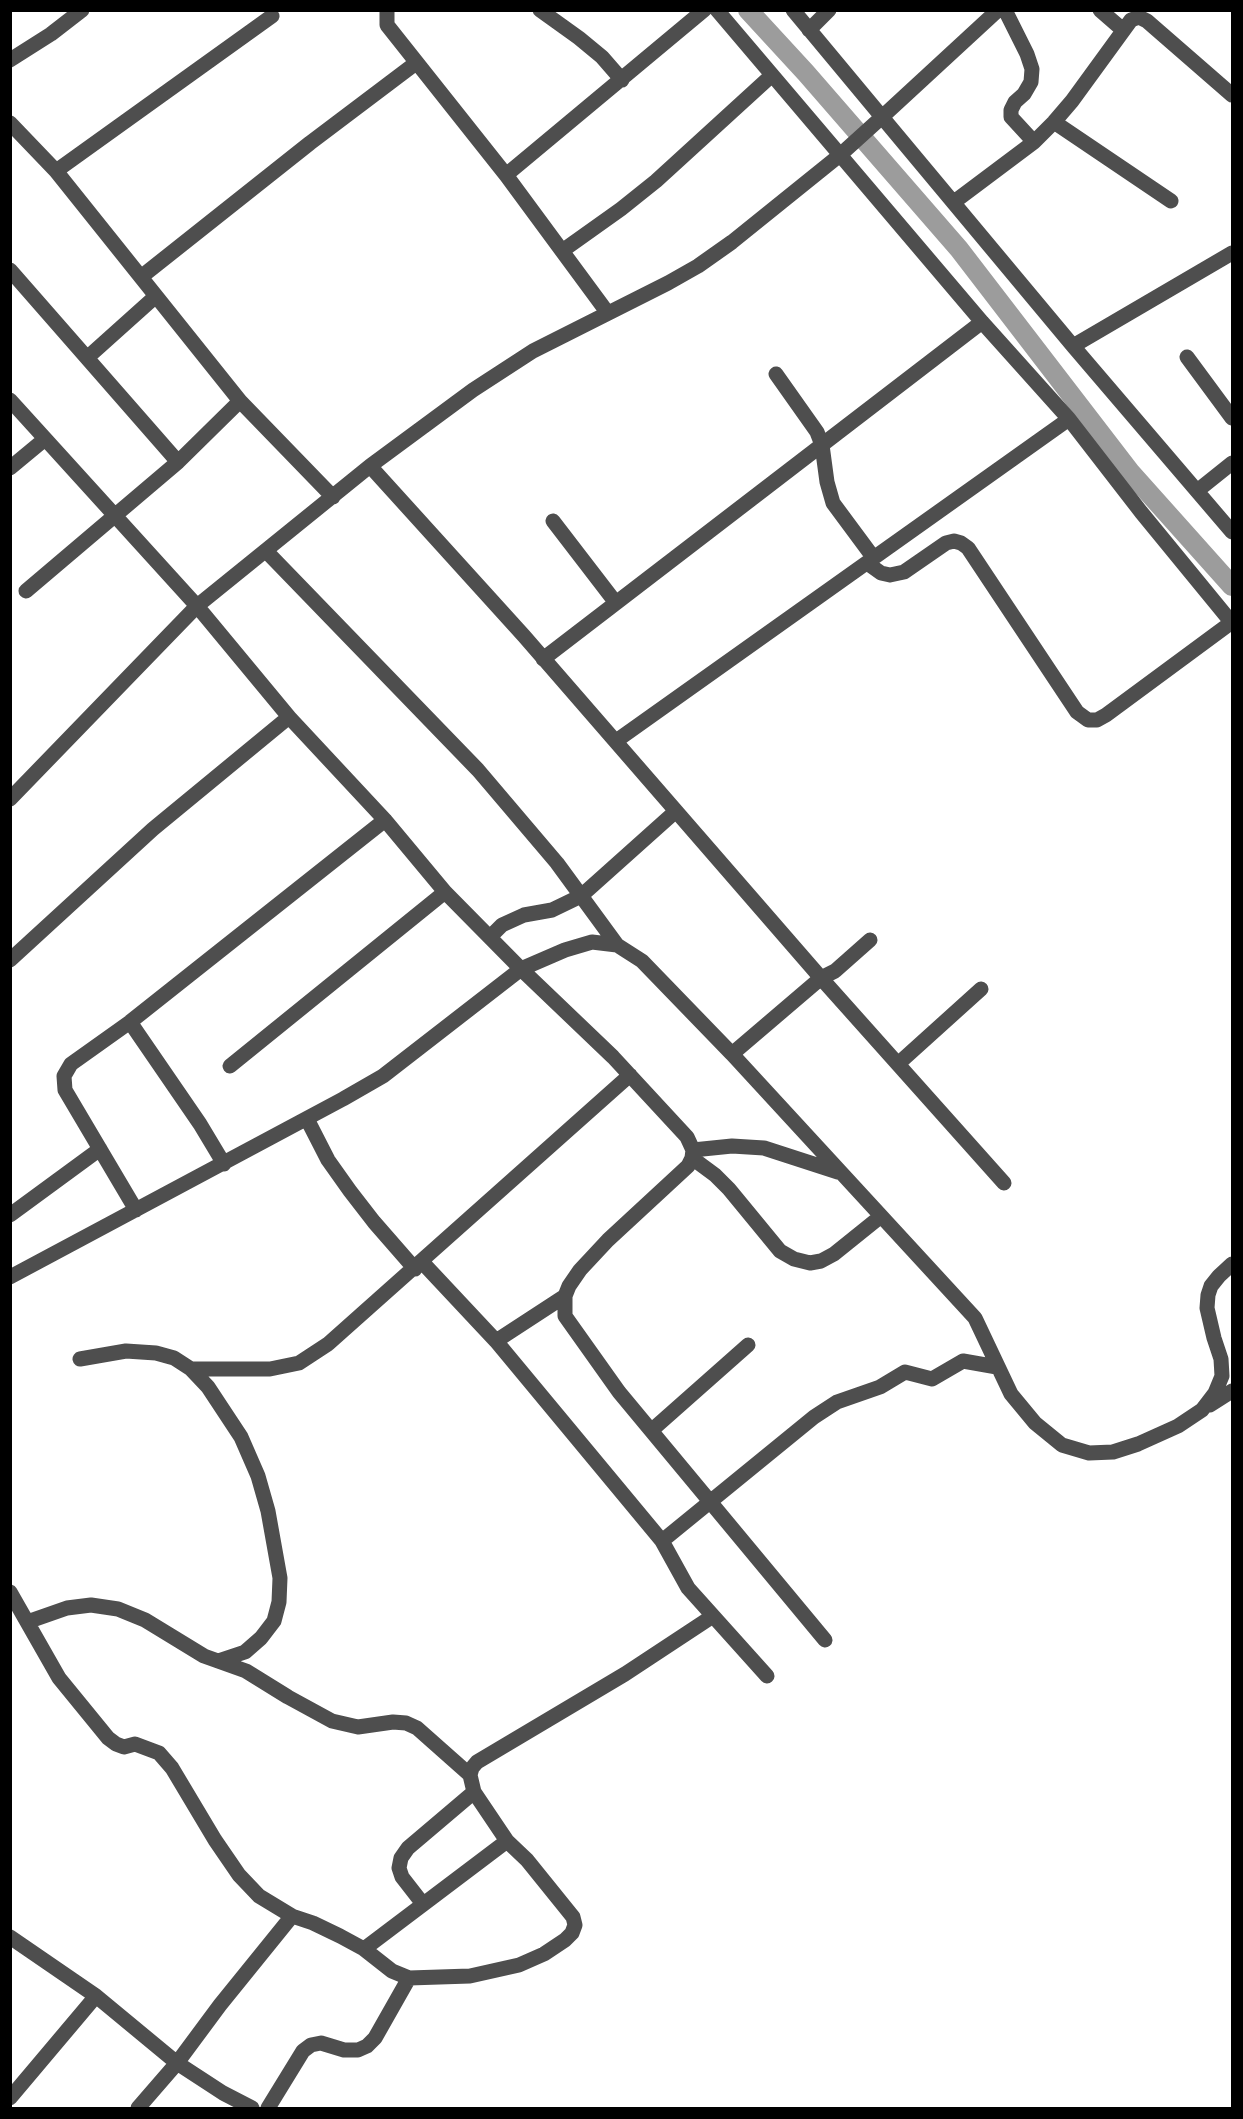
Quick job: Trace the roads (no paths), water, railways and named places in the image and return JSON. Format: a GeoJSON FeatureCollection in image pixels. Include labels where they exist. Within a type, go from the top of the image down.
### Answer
{"type":"FeatureCollection","features":[{"type":"Feature","properties":{"kind":"street"},"geometry":{"type":"LineString","coordinates":[[387,10],[387,25],[506,175],[607,312]]}},
{"type":"Feature","properties":{"kind":"street"},"geometry":{"type":"LineString","coordinates":[[540,10],[602,57],[622,80]]}},
{"type":"Feature","properties":{"kind":"street"},"geometry":{"type":"LineString","coordinates":[[506,175],[704,10]]}},
{"type":"Feature","properties":{"kind":"street"},"geometry":{"type":"LineString","coordinates":[[717,10],[771,76],[842,153],[982,322],[1068,419],[1232,623],[1106,715],[1097,720],[1088,720],[1077,712],[968,548],[961,543],[954,541],[946,543],[903,572],[890,575],[881,573],[833,503],[827,482],[822,445],[817,432],[776,374]]}},
{"type":"Feature","properties":{"kind":"street"},"geometry":{"type":"LineString","coordinates":[[793,10],[878,121],[954,202],[1073,346],[1233,532]]}},
{"type":"Feature","properties":{"kind":"street"},"geometry":{"type":"LineString","coordinates":[[809,30],[829,10]]}},
{"type":"Feature","properties":{"kind":"street"},"geometry":{"type":"LineString","coordinates":[[10,799],[197,606],[370,466],[473,390],[533,351],[668,283],[698,266],[732,242],[842,153],[998,10]]}},
{"type":"Feature","properties":{"kind":"street"},"geometry":{"type":"LineString","coordinates":[[1005,10],[1032,69],[1031,82],[1024,94],[1015,102],[1011,110],[1011,117],[1034,142]]}},
{"type":"Feature","properties":{"kind":"street"},"geometry":{"type":"LineString","coordinates":[[1100,10],[1123,30]]}},
{"type":"Feature","properties":{"kind":"street"},"geometry":{"type":"LineString","coordinates":[[10,60],[77,12]]}},
{"type":"Feature","properties":{"kind":"street"},"geometry":{"type":"LineString","coordinates":[[56,171],[272,16]]}},
{"type":"Feature","properties":{"kind":"street"},"geometry":{"type":"LineString","coordinates":[[954,202],[1034,142],[1054,122],[1131,20],[1139,17],[1147,21],[1233,95]]}},
{"type":"Feature","properties":{"kind":"street"},"geometry":{"type":"LineString","coordinates":[[141,277],[310,143],[416,63]]}},
{"type":"Feature","properties":{"kind":"street"},"geometry":{"type":"LineString","coordinates":[[562,251],[656,181],[771,76]]}},
{"type":"Feature","properties":{"kind":"street"},"geometry":{"type":"LineString","coordinates":[[1054,122],[1171,201]]}},
{"type":"Feature","properties":{"kind":"street"},"geometry":{"type":"LineString","coordinates":[[10,123],[56,171],[240,401],[333,497]]}},
{"type":"Feature","properties":{"kind":"street"},"geometry":{"type":"LineString","coordinates":[[1073,346],[1233,253]]}},
{"type":"Feature","properties":{"kind":"street"},"geometry":{"type":"LineString","coordinates":[[10,270],[178,462]]}},
{"type":"Feature","properties":{"kind":"street"},"geometry":{"type":"LineString","coordinates":[[88,357],[156,296]]}},
{"type":"Feature","properties":{"kind":"street"},"geometry":{"type":"LineString","coordinates":[[543,659],[982,322]]}},
{"type":"Feature","properties":{"kind":"street"},"geometry":{"type":"LineString","coordinates":[[1187,357],[1233,418]]}},
{"type":"Feature","properties":{"kind":"street"},"geometry":{"type":"LineString","coordinates":[[10,400],[197,606],[289,717],[386,820],[445,892],[630,1076],[687,1137],[692,1154],[729,1189],[780,1251],[794,1259],[810,1263],[821,1261],[834,1254],[880,1217]]}},
{"type":"Feature","properties":{"kind":"street"},"geometry":{"type":"LineString","coordinates":[[26,591],[178,462],[240,401]]}},
{"type":"Feature","properties":{"kind":"street"},"geometry":{"type":"LineString","coordinates":[[616,741],[1068,419]]}},
{"type":"Feature","properties":{"kind":"street"},"geometry":{"type":"LineString","coordinates":[[10,468],[45,440]]}},
{"type":"Feature","properties":{"kind":"street"},"geometry":{"type":"LineString","coordinates":[[1197,491],[1233,463]]}},
{"type":"Feature","properties":{"kind":"street"},"geometry":{"type":"LineString","coordinates":[[370,466],[616,741],[821,978],[1004,1183]]}},
{"type":"Feature","properties":{"kind":"street"},"geometry":{"type":"LineString","coordinates":[[553,522],[616,603]]}},
{"type":"Feature","properties":{"kind":"street"},"geometry":{"type":"LineString","coordinates":[[266,551],[478,770],[557,863],[617,945],[642,961],[732,1054],[975,1318],[1011,1394],[1035,1423],[1062,1445],[1089,1453],[1113,1452],[1138,1444],[1178,1426],[1233,1390]]}},
{"type":"Feature","properties":{"kind":"street"},"geometry":{"type":"LineString","coordinates":[[10,960],[153,829],[289,717]]}},
{"type":"Feature","properties":{"kind":"street"},"geometry":{"type":"LineString","coordinates":[[490,937],[502,925],[524,915],[552,910],[581,896],[676,811]]}},
{"type":"Feature","properties":{"kind":"street"},"geometry":{"type":"LineString","coordinates":[[136,1210],[65,1090],[64,1076],[71,1064],[130,1022],[386,820]]}},
{"type":"Feature","properties":{"kind":"street"},"geometry":{"type":"LineString","coordinates":[[230,1066],[445,892]]}},
{"type":"Feature","properties":{"kind":"street"},"geometry":{"type":"LineString","coordinates":[[732,1054],[821,978],[835,971],[870,940]]}},
{"type":"Feature","properties":{"kind":"street"},"geometry":{"type":"LineString","coordinates":[[10,1277],[224,1164],[383,1076],[521,969],[565,950],[592,942],[617,945]]}},
{"type":"Feature","properties":{"kind":"street"},"geometry":{"type":"LineString","coordinates":[[899,1063],[981,989]]}},
{"type":"Feature","properties":{"kind":"street"},"geometry":{"type":"LineString","coordinates":[[130,1022],[200,1124],[224,1164]]}},
{"type":"Feature","properties":{"kind":"street"},"geometry":{"type":"LineString","coordinates":[[191,1369],[270,1369],[299,1363],[328,1344],[630,1076]]}},
{"type":"Feature","properties":{"kind":"street"},"geometry":{"type":"LineString","coordinates":[[307,1119],[328,1160],[374,1222],[496,1341],[662,1541],[688,1588],[767,1676]]}},
{"type":"Feature","properties":{"kind":"street"},"geometry":{"type":"LineString","coordinates":[[692,1154],[732,1146],[764,1148],[839,1172]]}},
{"type":"Feature","properties":{"kind":"street"},"geometry":{"type":"LineString","coordinates":[[10,1215],[100,1149]]}},
{"type":"Feature","properties":{"kind":"street"},"geometry":{"type":"LineString","coordinates":[[692,1154],[688,1166],[580,1269],[568,1286],[565,1296],[565,1316],[619,1392],[825,1640]]}},
{"type":"Feature","properties":{"kind":"street"},"geometry":{"type":"LineString","coordinates":[[1202,1410],[1215,1393],[1222,1376],[1221,1359],[1207,1308],[1208,1295],[1211,1286],[1219,1276],[1233,1264]]}},
{"type":"Feature","properties":{"kind":"street"},"geometry":{"type":"LineString","coordinates":[[496,1341],[565,1296]]}},
{"type":"Feature","properties":{"kind":"street"},"geometry":{"type":"LineString","coordinates":[[651,1430],[748,1345]]}},
{"type":"Feature","properties":{"kind":"street"},"geometry":{"type":"LineString","coordinates":[[80,1359],[126,1351],[156,1353],[174,1358],[191,1369],[208,1387],[241,1437],[258,1476],[268,1511],[280,1578],[279,1602],[274,1621],[261,1638],[245,1652],[218,1661]]}},
{"type":"Feature","properties":{"kind":"street"},"geometry":{"type":"LineString","coordinates":[[662,1541],[813,1417],[837,1402],[880,1386],[905,1372],[932,1379],[963,1361],[997,1367]]}},
{"type":"Feature","properties":{"kind":"street"},"geometry":{"type":"LineString","coordinates":[[10,1592],[27,1622],[59,1678],[108,1738],[124,1747],[135,1744],[159,1753],[172,1768],[214,1840],[238,1875],[259,1896],[292,1916],[314,1923],[364,1949],[392,1971],[409,1978],[470,1976],[519,1965],[544,1954],[572,1933],[575,1925],[573,1917],[527,1860],[507,1841],[474,1792],[470,1776],[417,1728],[406,1723],[393,1722],[358,1727],[346,1726],[288,1697],[246,1671],[204,1656],[145,1620],[118,1609],[91,1605],[79,1606],[27,1622]]}},
{"type":"Feature","properties":{"kind":"street"},"geometry":{"type":"LineString","coordinates":[[470,1776],[477,1762],[625,1674],[713,1616]]}},
{"type":"Feature","properties":{"kind":"street"},"geometry":{"type":"LineString","coordinates":[[423,1904],[402,1876],[399,1868],[401,1858],[408,1848],[474,1792]]}},
{"type":"Feature","properties":{"kind":"street"},"geometry":{"type":"LineString","coordinates":[[364,1949],[507,1841]]}},
{"type":"Feature","properties":{"kind":"street"},"geometry":{"type":"LineString","coordinates":[[138,2109],[292,1916]]}},
{"type":"Feature","properties":{"kind":"street"},"geometry":{"type":"LineString","coordinates":[[10,1937],[96,1996],[177,2063],[252,2109]]}},
{"type":"Feature","properties":{"kind":"street"},"geometry":{"type":"LineString","coordinates":[[268,2109],[303,2051],[311,2045],[321,2043],[344,2050],[358,2050],[367,2046],[375,2038],[409,1978]]}},
{"type":"Feature","properties":{"kind":"street"},"geometry":{"type":"LineString","coordinates":[[10,2098],[96,1996]]}},
{"type":"Feature","properties":{"kind":"waterway"},"geometry":{"type":"LineString","coordinates":[[748,10],[959,249],[1131,473],[1232,586]]}}]}
